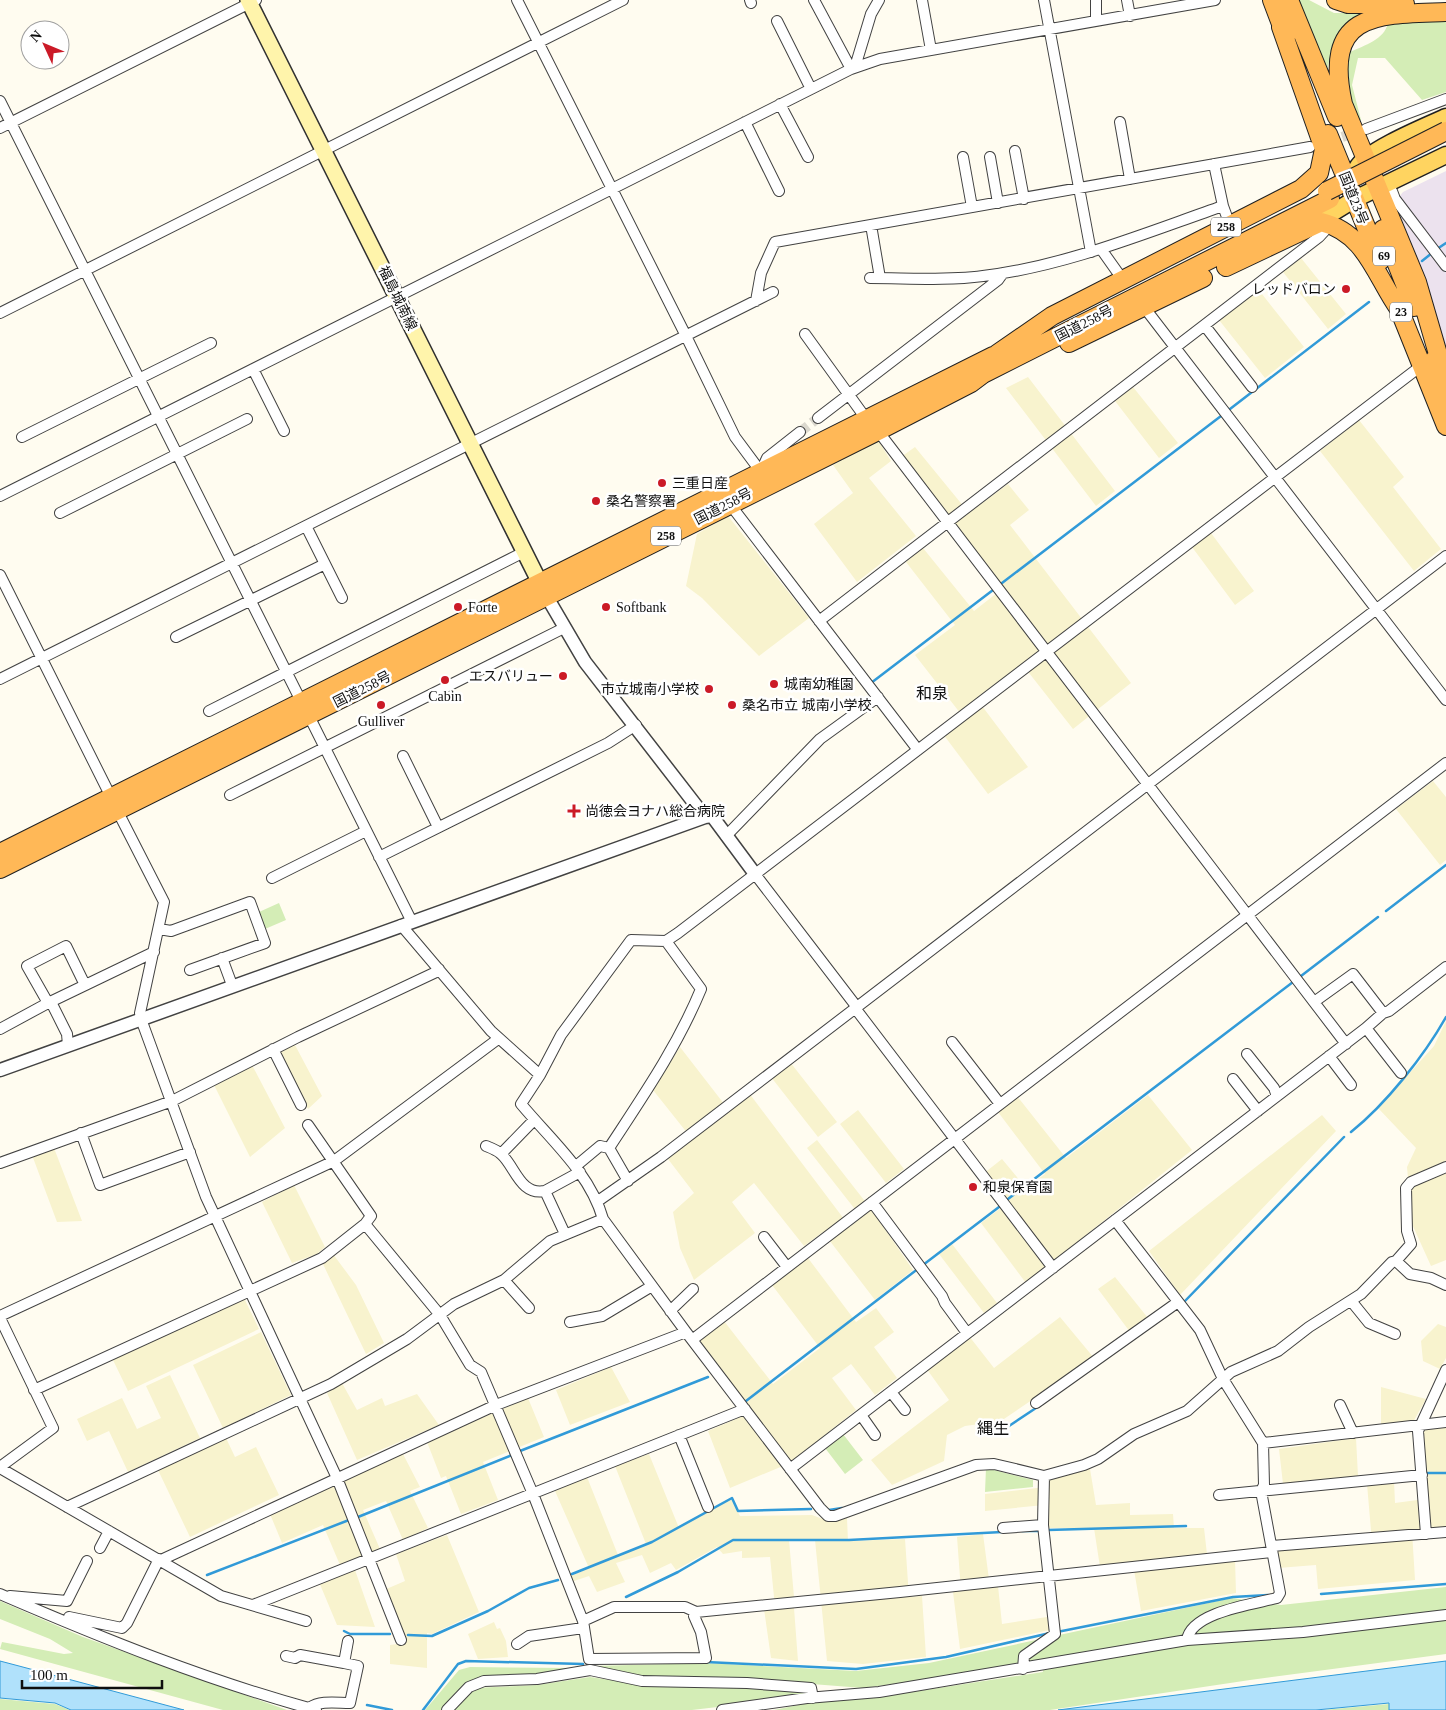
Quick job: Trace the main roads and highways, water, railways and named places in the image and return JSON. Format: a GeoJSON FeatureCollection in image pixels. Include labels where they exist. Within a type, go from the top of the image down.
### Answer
{"type":"FeatureCollection","features":[{"type":"Feature","properties":{"kind":"highway","name":"国道23号"},"geometry":{"type":"LineString","coordinates":[[1272,0],[1281,27],[1333,146],[1371,193],[1401,312],[1446,426]]}},
{"type":"Feature","properties":{"kind":"highway","name":"国道23号"},"geometry":{"type":"LineString","coordinates":[[1288,0],[1364,164]]}},
{"type":"Feature","properties":{"kind":"highway"},"geometry":{"type":"LineString","coordinates":[[1336,0],[1348,4],[1446,4]]}},
{"type":"Feature","properties":{"kind":"highway"},"geometry":{"type":"LineString","coordinates":[[1446,12],[1398,14],[1375,18],[1360,26],[1347,37],[1341,46],[1337,59],[1339,87],[1343,104],[1364,164],[1371,193],[1417,282],[1437,346],[1440,361],[1438,370],[1446,394]]}},
{"type":"Feature","properties":{"kind":"highway","name":"258"},"geometry":{"type":"LineString","coordinates":[[997,354],[1052,316],[1230,227],[1301,189],[1319,173],[1324,157],[1324,149],[1281,27]]}},
{"type":"Feature","properties":{"kind":"highway","name":"国道258号"},"geometry":{"type":"LineString","coordinates":[[4,861],[543,589],[761,472],[971,383],[983,374],[1446,132]]}},
{"type":"Feature","properties":{"kind":"highway","name":"国道258号"},"geometry":{"type":"LineString","coordinates":[[543,589],[729,503],[873,425],[997,354],[1328,195],[1446,143]]}},
{"type":"Feature","properties":{"kind":"highway","name":"258"},"geometry":{"type":"LineString","coordinates":[[971,383],[1095,332],[1243,254],[1323,224]]}},
{"type":"Feature","properties":{"kind":"highway"},"geometry":{"type":"LineString","coordinates":[[1323,224],[1345,230],[1360,245],[1384,288],[1401,312]]}},
{"type":"Feature","properties":{"kind":"highway","name":"国道258号"},"geometry":{"type":"LineString","coordinates":[[4,861],[44,830],[115,805]]}},
{"type":"Feature","properties":{"kind":"highway"},"geometry":{"type":"LineString","coordinates":[[0,843],[44,830]]}},
{"type":"Feature","properties":{"kind":"highway"},"geometry":{"type":"LineString","coordinates":[[0,875],[4,861]]}},
{"type":"Feature","properties":{"kind":"main road","name":"福島城南線"},"geometry":{"type":"LineString","coordinates":[[251,1],[543,589]]}},
{"type":"Feature","properties":{"kind":"main road"},"geometry":{"type":"LineString","coordinates":[[1364,164],[1428,125],[1446,117]]}},
{"type":"Feature","properties":{"kind":"main road"},"geometry":{"type":"LineString","coordinates":[[1333,146],[1345,160],[1364,164],[1389,161],[1446,132]]}},
{"type":"Feature","properties":{"kind":"main road"},"geometry":{"type":"LineString","coordinates":[[1323,224],[1371,193],[1446,155]]}},
{"type":"Feature","properties":{"kind":"water"},"geometry":{"type":"Polygon","coordinates":[[[0,1661],[184,1710],[71,1710],[55,1703],[0,1698],[0,1661]]]}},
{"type":"Feature","properties":{"kind":"water"},"geometry":{"type":"Polygon","coordinates":[[[1446,1661],[1446,1710],[1389,1710],[1389,1703],[1316,1710],[1058,1710],[1446,1661]]]}},
{"type":"Feature","properties":{"kind":"waterway"},"geometry":{"type":"LineString","coordinates":[[1437,249],[1446,243]]}},
{"type":"Feature","properties":{"kind":"waterway"},"geometry":{"type":"LineString","coordinates":[[1422,261],[1432,253]]}},
{"type":"Feature","properties":{"kind":"waterway"},"geometry":{"type":"LineString","coordinates":[[1230,409],[1369,302]]}},
{"type":"Feature","properties":{"kind":"waterway"},"geometry":{"type":"LineString","coordinates":[[1002,583],[1221,416]]}},
{"type":"Feature","properties":{"kind":"waterway"},"geometry":{"type":"LineString","coordinates":[[871,683],[993,590]]}},
{"type":"Feature","properties":{"kind":"waterway"},"geometry":{"type":"LineString","coordinates":[[1386,911],[1446,865]]}},
{"type":"Feature","properties":{"kind":"waterway"},"geometry":{"type":"LineString","coordinates":[[1301,976],[1378,917]]}},
{"type":"Feature","properties":{"kind":"waterway"},"geometry":{"type":"LineString","coordinates":[[1008,1199],[1293,982]]}},
{"type":"Feature","properties":{"kind":"waterway"},"geometry":{"type":"LineString","coordinates":[[1351,1132],[1391,1094],[1416,1063],[1446,1017]]}},
{"type":"Feature","properties":{"kind":"waterway"},"geometry":{"type":"LineString","coordinates":[[1185,1301],[1344,1137]]}},
{"type":"Feature","properties":{"kind":"waterway"},"geometry":{"type":"LineString","coordinates":[[923,1265],[999,1207]]}},
{"type":"Feature","properties":{"kind":"waterway"},"geometry":{"type":"LineString","coordinates":[[746,1401],[919,1268]]}},
{"type":"Feature","properties":{"kind":"waterway"},"geometry":{"type":"LineString","coordinates":[[520,1451],[708,1377]]}},
{"type":"Feature","properties":{"kind":"waterway"},"geometry":{"type":"LineString","coordinates":[[1009,1426],[1039,1406]]}},
{"type":"Feature","properties":{"kind":"waterway"},"geometry":{"type":"LineString","coordinates":[[358,1517],[512,1455]]}},
{"type":"Feature","properties":{"kind":"waterway"},"geometry":{"type":"LineString","coordinates":[[1426,1473],[1446,1473]]}},
{"type":"Feature","properties":{"kind":"waterway"},"geometry":{"type":"LineString","coordinates":[[572,1574],[652,1542],[732,1498],[738,1511],[811,1509]]}},
{"type":"Feature","properties":{"kind":"waterway"},"geometry":{"type":"LineString","coordinates":[[829,1510],[842,1508]]}},
{"type":"Feature","properties":{"kind":"waterway"},"geometry":{"type":"LineString","coordinates":[[207,1575],[349,1520]]}},
{"type":"Feature","properties":{"kind":"waterway"},"geometry":{"type":"LineString","coordinates":[[1048,1530],[1186,1526]]}},
{"type":"Feature","properties":{"kind":"waterway"},"geometry":{"type":"LineString","coordinates":[[1022,1531],[1039,1531]]}},
{"type":"Feature","properties":{"kind":"waterway"},"geometry":{"type":"LineString","coordinates":[[626,1597],[678,1572],[733,1540],[849,1540],[1002,1532]]}},
{"type":"Feature","properties":{"kind":"waterway"},"geometry":{"type":"LineString","coordinates":[[408,1635],[432,1636],[488,1611],[529,1588],[558,1580]]}},
{"type":"Feature","properties":{"kind":"waterway"},"geometry":{"type":"LineString","coordinates":[[1321,1594],[1446,1584]]}},
{"type":"Feature","properties":{"kind":"waterway"},"geometry":{"type":"LineString","coordinates":[[1057,1632],[1233,1597],[1268,1595]]}},
{"type":"Feature","properties":{"kind":"waterway"},"geometry":{"type":"LineString","coordinates":[[344,1631],[350,1634],[390,1634]]}},
{"type":"Feature","properties":{"kind":"waterway"},"geometry":{"type":"LineString","coordinates":[[706,1662],[856,1669],[946,1657],[1050,1633]]}},
{"type":"Feature","properties":{"kind":"waterway"},"geometry":{"type":"LineString","coordinates":[[423,1710],[458,1664],[466,1661],[583,1664]]}},
{"type":"Feature","properties":{"kind":"waterway"},"geometry":{"type":"LineString","coordinates":[[367,1705],[392,1710]]}},
{"type":"Feature","properties":{"kind":"tunnel"},"geometry":{"type":"LineString","coordinates":[[1328,142],[1359,131]]}},
{"type":"Feature","properties":{"kind":"tunnel"},"geometry":{"type":"LineString","coordinates":[[800,432],[818,418]]}},
{"type":"Feature","properties":{"kind":"place","name":"レッドバロン"},"geometry":{"type":"Point","coordinates":[1346,289]}},
{"type":"Feature","properties":{"kind":"place","name":"三重日産"},"geometry":{"type":"Point","coordinates":[662,483]}},
{"type":"Feature","properties":{"kind":"place","name":"桑名警察署"},"geometry":{"type":"Point","coordinates":[596,501]}},
{"type":"Feature","properties":{"kind":"place","name":"Forte"},"geometry":{"type":"Point","coordinates":[458,607]}},
{"type":"Feature","properties":{"kind":"place","name":"Softbank"},"geometry":{"type":"Point","coordinates":[606,607]}},
{"type":"Feature","properties":{"kind":"place","name":"エスバリュー"},"geometry":{"type":"Point","coordinates":[563,676]}},
{"type":"Feature","properties":{"kind":"place","name":"Cabin"},"geometry":{"type":"Point","coordinates":[445,680]}},
{"type":"Feature","properties":{"kind":"place","name":"城南幼稚園"},"geometry":{"type":"Point","coordinates":[774,684]}},
{"type":"Feature","properties":{"kind":"place","name":"市立城南小学校"},"geometry":{"type":"Point","coordinates":[709,689]}},
{"type":"Feature","properties":{"kind":"place","name":"Gulliver"},"geometry":{"type":"Point","coordinates":[381,705]}},
{"type":"Feature","properties":{"kind":"place","name":"桑名市立 城南小学校"},"geometry":{"type":"Point","coordinates":[732,705]}},
{"type":"Feature","properties":{"kind":"place","name":"尚徳会ヨナハ総合病院"},"geometry":{"type":"Point","coordinates":[574,811]}},
{"type":"Feature","properties":{"kind":"place","name":"和泉保育園"},"geometry":{"type":"Point","coordinates":[973,1187]}},
{"type":"Feature","properties":{"kind":"district","name":"和泉"},"geometry":{"type":"Point","coordinates":[932,693]}},
{"type":"Feature","properties":{"kind":"district","name":"縄生"},"geometry":{"type":"Point","coordinates":[993,1428]}}]}
